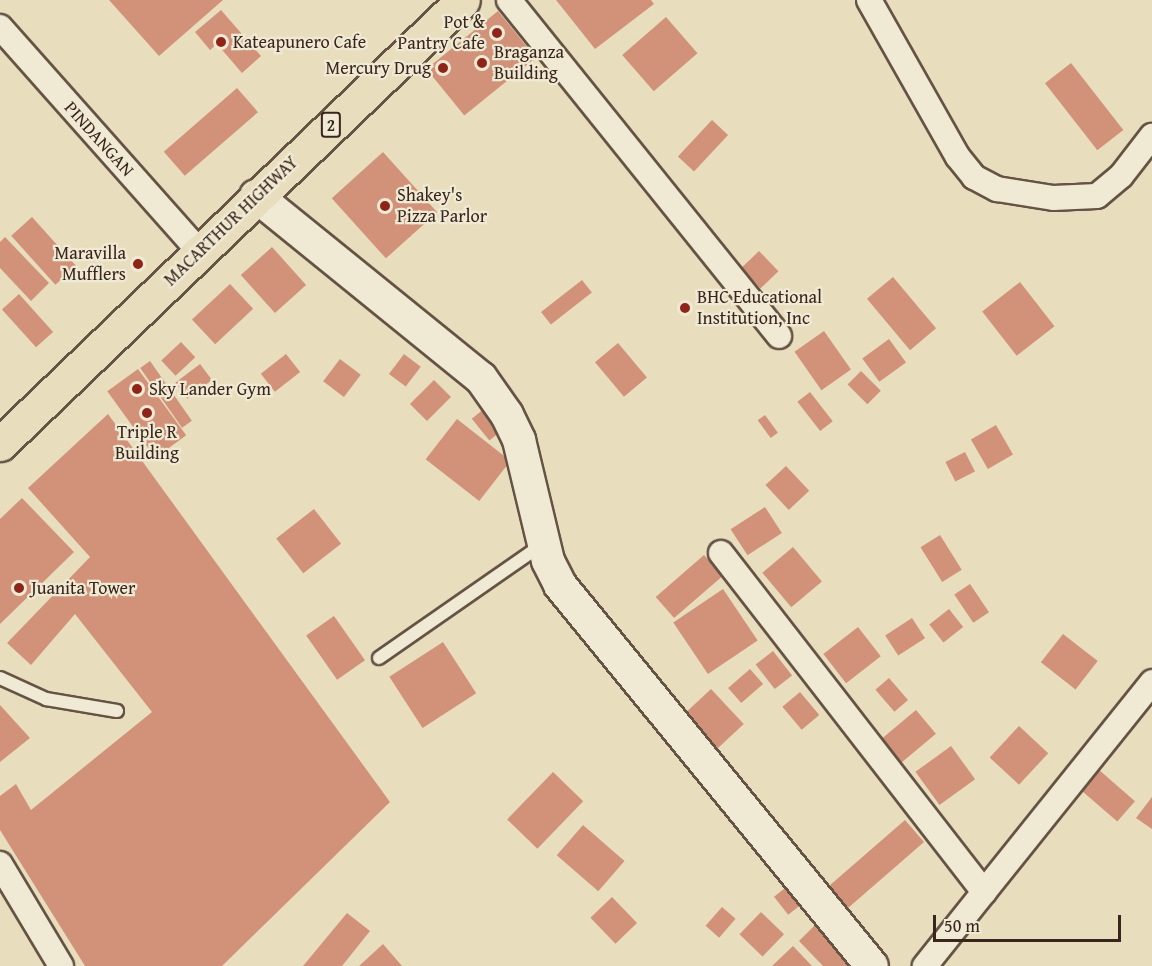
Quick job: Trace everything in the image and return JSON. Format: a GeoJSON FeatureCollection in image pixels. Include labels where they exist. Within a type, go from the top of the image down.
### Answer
{"type":"FeatureCollection","features":[{"type":"Feature","properties":{"kind":"highway","name":"MACARTHUR HIGHWAY"},"geometry":{"type":"LineString","coordinates":[[0,444],[256,196],[463,0]]}},
{"type":"Feature","properties":{"kind":"street"},"geometry":{"type":"LineString","coordinates":[[509,0],[779,336]]}},
{"type":"Feature","properties":{"kind":"street"},"geometry":{"type":"LineString","coordinates":[[868,0],[958,157],[974,177],[997,189],[1053,198],[1097,196],[1121,176],[1152,136]]}},
{"type":"Feature","properties":{"kind":"street","name":"PINDANGAN"},"geometry":{"type":"LineString","coordinates":[[0,27],[199,251]]}},
{"type":"Feature","properties":{"kind":"street"},"geometry":{"type":"LineString","coordinates":[[256,196],[481,378],[507,415],[519,441],[544,543],[560,585],[872,966]]}},
{"type":"Feature","properties":{"kind":"street"},"geometry":{"type":"LineString","coordinates":[[721,553],[984,892]]}},
{"type":"Feature","properties":{"kind":"street"},"geometry":{"type":"LineString","coordinates":[[926,966],[1152,682]]}},
{"type":"Feature","properties":{"kind":"street"},"geometry":{"type":"LineString","coordinates":[[0,864],[61,966]]}},
{"type":"Feature","properties":{"kind":"lane"},"geometry":{"type":"LineString","coordinates":[[380,658],[544,543]]}},
{"type":"Feature","properties":{"kind":"lane"},"geometry":{"type":"LineString","coordinates":[[0,678],[46,699],[117,711]]}},
{"type":"Feature","properties":{"kind":"building"},"geometry":{"type":"Polygon","coordinates":[[[109,0],[223,0],[159,56],[109,0]]]}},
{"type":"Feature","properties":{"kind":"building"},"geometry":{"type":"Polygon","coordinates":[[[556,0],[651,0],[654,4],[595,49],[556,0]]]}},
{"type":"Feature","properties":{"kind":"building"},"geometry":{"type":"Polygon","coordinates":[[[221,10],[261,56],[242,73],[217,44],[210,50],[195,32],[221,10]]]}},
{"type":"Feature","properties":{"kind":"building","name":"Braganza Building"},"geometry":{"type":"Polygon","coordinates":[[[498,11],[536,58],[464,116],[427,69],[498,11]]]}},
{"type":"Feature","properties":{"kind":"building"},"geometry":{"type":"Polygon","coordinates":[[[666,17],[697,53],[654,91],[622,55],[666,17]]]}},
{"type":"Feature","properties":{"kind":"building"},"geometry":{"type":"Polygon","coordinates":[[[1071,63],[1123,130],[1097,150],[1045,83],[1071,63]]]}},
{"type":"Feature","properties":{"kind":"building"},"geometry":{"type":"Polygon","coordinates":[[[237,88],[258,112],[185,176],[164,152],[237,88]]]}},
{"type":"Feature","properties":{"kind":"building"},"geometry":{"type":"Polygon","coordinates":[[[712,120],[728,135],[694,172],[678,157],[712,120]]]}},
{"type":"Feature","properties":{"kind":"building","name":"Shakey's Pizza Parlor"},"geometry":{"type":"Polygon","coordinates":[[[383,152],[437,212],[386,258],[332,198],[383,152]]]}},
{"type":"Feature","properties":{"kind":"building"},"geometry":{"type":"Polygon","coordinates":[[[32,217],[76,266],[55,285],[11,236],[32,217]]]}},
{"type":"Feature","properties":{"kind":"building"},"geometry":{"type":"Polygon","coordinates":[[[5,237],[49,283],[31,301],[0,268],[0,242],[5,237]]]}},
{"type":"Feature","properties":{"kind":"building"},"geometry":{"type":"Polygon","coordinates":[[[272,247],[306,285],[275,313],[241,275],[272,247]]]}},
{"type":"Feature","properties":{"kind":"building"},"geometry":{"type":"Polygon","coordinates":[[[759,251],[778,271],[760,289],[741,268],[759,251]]]}},
{"type":"Feature","properties":{"kind":"building"},"geometry":{"type":"Polygon","coordinates":[[[893,277],[936,328],[910,350],[867,299],[893,277]]]}},
{"type":"Feature","properties":{"kind":"building"},"geometry":{"type":"Polygon","coordinates":[[[582,280],[592,293],[551,325],[541,312],[582,280]]]}},
{"type":"Feature","properties":{"kind":"building"},"geometry":{"type":"Polygon","coordinates":[[[1020,282],[1054,326],[1017,356],[982,312],[1020,282]]]}},
{"type":"Feature","properties":{"kind":"building"},"geometry":{"type":"Polygon","coordinates":[[[230,284],[253,309],[215,344],[192,319],[230,284]]]}},
{"type":"Feature","properties":{"kind":"building"},"geometry":{"type":"Polygon","coordinates":[[[19,294],[53,332],[36,347],[2,309],[19,294]]]}},
{"type":"Feature","properties":{"kind":"building"},"geometry":{"type":"Polygon","coordinates":[[[824,331],[851,370],[821,390],[795,352],[824,331]]]}},
{"type":"Feature","properties":{"kind":"building"},"geometry":{"type":"Polygon","coordinates":[[[889,339],[906,362],[879,382],[862,358],[889,339]]]}},
{"type":"Feature","properties":{"kind":"building"},"geometry":{"type":"Polygon","coordinates":[[[181,342],[195,357],[176,376],[161,360],[181,342]]]}},
{"type":"Feature","properties":{"kind":"building"},"geometry":{"type":"Polygon","coordinates":[[[618,343],[647,377],[624,397],[595,362],[618,343]]]}},
{"type":"Feature","properties":{"kind":"building"},"geometry":{"type":"Polygon","coordinates":[[[286,354],[300,372],[275,392],[261,374],[286,354]]]}},
{"type":"Feature","properties":{"kind":"building"},"geometry":{"type":"Polygon","coordinates":[[[404,354],[421,367],[406,387],[389,374],[404,354]]]}},
{"type":"Feature","properties":{"kind":"building"},"geometry":{"type":"Polygon","coordinates":[[[340,359],[361,375],[344,397],[323,381],[340,359]]]}},
{"type":"Feature","properties":{"kind":"building"},"geometry":{"type":"Polygon","coordinates":[[[150,361],[192,421],[182,428],[140,368],[150,361]]]}},
{"type":"Feature","properties":{"kind":"building"},"geometry":{"type":"Polygon","coordinates":[[[200,364],[212,380],[187,399],[175,383],[200,364]]]}},
{"type":"Feature","properties":{"kind":"building","name":"Triple R Building"},"geometry":{"type":"Polygon","coordinates":[[[138,369],[186,435],[155,458],[107,391],[138,369]]]}},
{"type":"Feature","properties":{"kind":"building"},"geometry":{"type":"Polygon","coordinates":[[[861,371],[881,391],[867,404],[848,384],[861,371]]]}},
{"type":"Feature","properties":{"kind":"building"},"geometry":{"type":"Polygon","coordinates":[[[434,380],[451,397],[427,421],[410,404],[434,380]]]}},
{"type":"Feature","properties":{"kind":"building"},"geometry":{"type":"Polygon","coordinates":[[[810,392],[833,421],[820,431],[797,402],[810,392]]]}},
{"type":"Feature","properties":{"kind":"building"},"geometry":{"type":"Polygon","coordinates":[[[485,408],[503,430],[489,440],[472,419],[485,408]]]}},
{"type":"Feature","properties":{"kind":"building"},"geometry":{"type":"Polygon","coordinates":[[[108,414],[390,802],[222,966],[85,966],[0,830],[0,796],[16,784],[31,810],[152,712],[75,614],[31,665],[7,643],[90,557],[28,488],[108,414]]]}},
{"type":"Feature","properties":{"kind":"building"},"geometry":{"type":"Polygon","coordinates":[[[765,415],[778,433],[771,438],[758,420],[765,415]]]}},
{"type":"Feature","properties":{"kind":"building"},"geometry":{"type":"Polygon","coordinates":[[[457,419],[511,461],[479,501],[426,459],[457,419]]]}},
{"type":"Feature","properties":{"kind":"building"},"geometry":{"type":"Polygon","coordinates":[[[996,425],[1013,454],[988,469],[971,440],[996,425]]]}},
{"type":"Feature","properties":{"kind":"building"},"geometry":{"type":"Polygon","coordinates":[[[965,452],[975,472],[955,482],[945,462],[965,452]]]}},
{"type":"Feature","properties":{"kind":"building"},"geometry":{"type":"Polygon","coordinates":[[[786,466],[809,491],[789,510],[766,485],[786,466]]]}},
{"type":"Feature","properties":{"kind":"building","name":"Juanita Tower"},"geometry":{"type":"Polygon","coordinates":[[[22,498],[74,552],[0,624],[0,519],[22,498]]]}},
{"type":"Feature","properties":{"kind":"building"},"geometry":{"type":"Polygon","coordinates":[[[765,507],[782,533],[747,555],[731,529],[765,507]]]}},
{"type":"Feature","properties":{"kind":"building"},"geometry":{"type":"Polygon","coordinates":[[[314,509],[341,544],[303,573],[276,539],[314,509]]]}},
{"type":"Feature","properties":{"kind":"building"},"geometry":{"type":"Polygon","coordinates":[[[940,535],[962,570],[942,582],[920,547],[940,535]]]}},
{"type":"Feature","properties":{"kind":"building"},"geometry":{"type":"Polygon","coordinates":[[[793,547],[822,581],[791,607],[762,573],[793,547]]]}},
{"type":"Feature","properties":{"kind":"building"},"geometry":{"type":"Polygon","coordinates":[[[704,555],[722,576],[674,618],[656,597],[704,555]]]}},
{"type":"Feature","properties":{"kind":"building"},"geometry":{"type":"Polygon","coordinates":[[[970,584],[989,612],[973,623],[954,595],[970,584]]]}},
{"type":"Feature","properties":{"kind":"building"},"geometry":{"type":"Polygon","coordinates":[[[723,589],[758,640],[708,674],[673,623],[723,589]]]}},
{"type":"Feature","properties":{"kind":"building"},"geometry":{"type":"Polygon","coordinates":[[[949,609],[963,627],[943,643],[929,624],[949,609]]]}},
{"type":"Feature","properties":{"kind":"building"},"geometry":{"type":"Polygon","coordinates":[[[334,616],[365,660],[337,680],[306,636],[334,616]]]}},
{"type":"Feature","properties":{"kind":"building"},"geometry":{"type":"Polygon","coordinates":[[[912,618],[925,638],[898,656],[885,635],[912,618]]]}},
{"type":"Feature","properties":{"kind":"building"},"geometry":{"type":"Polygon","coordinates":[[[858,627],[881,656],[846,683],[823,654],[858,627]]]}},
{"type":"Feature","properties":{"kind":"building"},"geometry":{"type":"Polygon","coordinates":[[[1063,634],[1098,661],[1076,689],[1041,662],[1063,634]]]}},
{"type":"Feature","properties":{"kind":"building"},"geometry":{"type":"Polygon","coordinates":[[[443,642],[476,693],[423,728],[389,677],[443,642]]]}},
{"type":"Feature","properties":{"kind":"building"},"geometry":{"type":"Polygon","coordinates":[[[773,651],[792,675],[775,689],[756,665],[773,651]]]}},
{"type":"Feature","properties":{"kind":"building"},"geometry":{"type":"Polygon","coordinates":[[[750,669],[763,684],[741,703],[728,688],[750,669]]]}},
{"type":"Feature","properties":{"kind":"building"},"geometry":{"type":"Polygon","coordinates":[[[889,678],[908,700],[894,712],[875,690],[889,678]]]}},
{"type":"Feature","properties":{"kind":"building"},"geometry":{"type":"Polygon","coordinates":[[[711,689],[744,724],[717,749],[684,714],[711,689]]]}},
{"type":"Feature","properties":{"kind":"building"},"geometry":{"type":"Polygon","coordinates":[[[800,692],[819,715],[802,730],[782,707],[800,692]]]}},
{"type":"Feature","properties":{"kind":"building"},"geometry":{"type":"Polygon","coordinates":[[[0,705],[30,738],[0,762],[0,705]]]}},
{"type":"Feature","properties":{"kind":"building"},"geometry":{"type":"Polygon","coordinates":[[[916,710],[936,734],[901,763],[881,740],[916,710]]]}},
{"type":"Feature","properties":{"kind":"building"},"geometry":{"type":"Polygon","coordinates":[[[1019,726],[1048,753],[1019,785],[990,757],[1019,726]]]}},
{"type":"Feature","properties":{"kind":"building"},"geometry":{"type":"Polygon","coordinates":[[[951,746],[975,779],[940,805],[915,772],[951,746]]]}},
{"type":"Feature","properties":{"kind":"building"},"geometry":{"type":"Polygon","coordinates":[[[1098,769],[1135,801],[1117,822],[1080,789],[1098,769]]]}},
{"type":"Feature","properties":{"kind":"building"},"geometry":{"type":"Polygon","coordinates":[[[553,772],[583,801],[537,849],[507,819],[553,772]]]}},
{"type":"Feature","properties":{"kind":"building"},"geometry":{"type":"Polygon","coordinates":[[[1152,797],[1152,829],[1136,818],[1152,797]]]}},
{"type":"Feature","properties":{"kind":"building"},"geometry":{"type":"Polygon","coordinates":[[[905,820],[924,842],[840,915],[821,893],[905,820]]]}},
{"type":"Feature","properties":{"kind":"building"},"geometry":{"type":"Polygon","coordinates":[[[583,825],[625,861],[598,891],[557,855],[583,825]]]}},
{"type":"Feature","properties":{"kind":"building"},"geometry":{"type":"Polygon","coordinates":[[[789,885],[803,903],[788,915],[774,897],[789,885]]]}},
{"type":"Feature","properties":{"kind":"building"},"geometry":{"type":"Polygon","coordinates":[[[612,897],[637,923],[615,944],[590,918],[612,897]]]}},
{"type":"Feature","properties":{"kind":"building"},"geometry":{"type":"Polygon","coordinates":[[[722,907],[736,919],[719,938],[706,926],[722,907]]]}},
{"type":"Feature","properties":{"kind":"building"},"geometry":{"type":"Polygon","coordinates":[[[761,912],[784,934],[762,957],[739,934],[761,912]]]}},
{"type":"Feature","properties":{"kind":"building"},"geometry":{"type":"Polygon","coordinates":[[[347,913],[370,931],[342,966],[303,966],[347,913]]]}},
{"type":"Feature","properties":{"kind":"building"},"geometry":{"type":"Polygon","coordinates":[[[820,920],[857,957],[847,966],[823,966],[799,941],[820,920]]]}},
{"type":"Feature","properties":{"kind":"building"},"geometry":{"type":"Polygon","coordinates":[[[383,944],[402,966],[359,966],[383,944]]]}},
{"type":"Feature","properties":{"kind":"building"},"geometry":{"type":"Polygon","coordinates":[[[793,946],[812,966],[772,966],[793,946]]]}},
{"type":"Feature","properties":{"kind":"place","name":"Pot & Pantry Cafe"},"geometry":{"type":"Point","coordinates":[497,33]}},
{"type":"Feature","properties":{"kind":"place","name":"Kateapunero Cafe"},"geometry":{"type":"Point","coordinates":[221,42]}},
{"type":"Feature","properties":{"kind":"place","name":"Braganza Building"},"geometry":{"type":"Point","coordinates":[482,63]}},
{"type":"Feature","properties":{"kind":"place","name":"Mercury Drug"},"geometry":{"type":"Point","coordinates":[443,68]}},
{"type":"Feature","properties":{"kind":"place","name":"Shakey's Pizza Parlor"},"geometry":{"type":"Point","coordinates":[385,206]}},
{"type":"Feature","properties":{"kind":"place","name":"Maravilla Mufflers"},"geometry":{"type":"Point","coordinates":[138,264]}},
{"type":"Feature","properties":{"kind":"place","name":"BHC Educational Institution, Inc"},"geometry":{"type":"Point","coordinates":[685,308]}},
{"type":"Feature","properties":{"kind":"place","name":"Sky Lander Gym"},"geometry":{"type":"Point","coordinates":[137,389]}},
{"type":"Feature","properties":{"kind":"place","name":"Triple R Building"},"geometry":{"type":"Point","coordinates":[147,413]}},
{"type":"Feature","properties":{"kind":"place","name":"Juanita Tower"},"geometry":{"type":"Point","coordinates":[19,588]}}]}
